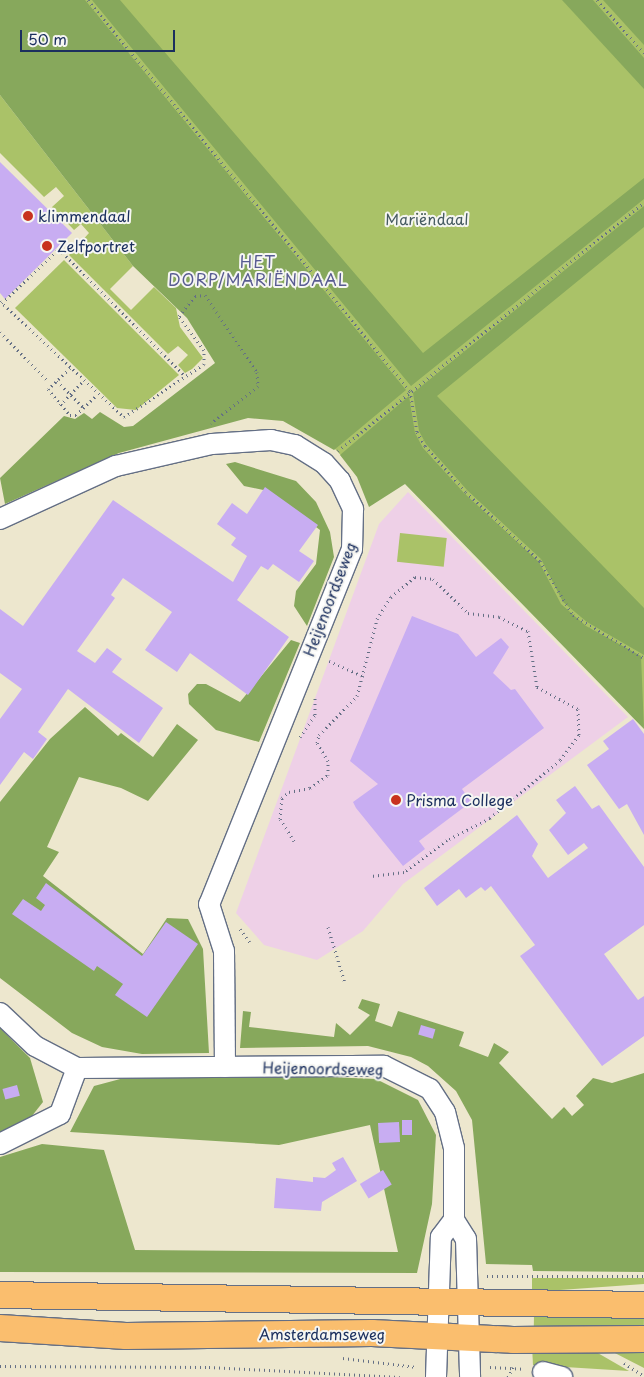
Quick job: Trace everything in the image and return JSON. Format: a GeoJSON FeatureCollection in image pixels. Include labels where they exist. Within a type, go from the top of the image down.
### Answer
{"type":"FeatureCollection","features":[{"type":"Feature","properties":{"kind":"main road"},"geometry":{"type":"LineString","coordinates":[[0,1295],[435,1301],[468,1289],[644,1305]]}},
{"type":"Feature","properties":{"kind":"main road","name":"Amsterdamseweg"},"geometry":{"type":"LineString","coordinates":[[0,1328],[126,1336],[435,1334],[644,1339]]}},
{"type":"Feature","properties":{"kind":"street","name":"Heijenoordseweg"},"geometry":{"type":"LineString","coordinates":[[0,519],[116,466],[212,444],[271,440],[294,445],[324,463],[340,481],[353,509],[355,532],[209,904],[224,951],[225,1067]]}},
{"type":"Feature","properties":{"kind":"street","name":"Heijenoordseweg"},"geometry":{"type":"LineString","coordinates":[[0,1013],[35,1046],[77,1068],[384,1066],[430,1089],[445,1112],[454,1148],[454,1220],[466,1239],[470,1377]]}},
{"type":"Feature","properties":{"kind":"street"},"geometry":{"type":"LineString","coordinates":[[0,1144],[60,1114],[77,1068]]}},
{"type":"Feature","properties":{"kind":"street"},"geometry":{"type":"LineString","coordinates":[[436,1377],[435,1301],[441,1237],[454,1220]]}},
{"type":"Feature","properties":{"kind":"path"},"geometry":{"type":"LineString","coordinates":[[88,0],[410,391],[417,432],[425,446],[466,492],[540,560],[573,615],[644,658]]}},
{"type":"Feature","properties":{"kind":"path"},"geometry":{"type":"LineString","coordinates":[[597,0],[644,53]]}},
{"type":"Feature","properties":{"kind":"path"},"geometry":{"type":"LineString","coordinates":[[324,463],[644,202]]}},
{"type":"Feature","properties":{"kind":"path"},"geometry":{"type":"LineString","coordinates":[[186,377],[58,248],[1,302],[97,395],[124,417],[186,377],[207,358],[179,316],[195,296],[205,295],[258,372],[258,386],[211,422],[212,444]]}},
{"type":"Feature","properties":{"kind":"path"},"geometry":{"type":"LineString","coordinates":[[0,332],[47,380]]}},
{"type":"Feature","properties":{"kind":"path"},"geometry":{"type":"LineString","coordinates":[[70,368],[48,390],[60,404],[70,414],[84,408],[97,395]]}},
{"type":"Feature","properties":{"kind":"path"},"geometry":{"type":"LineString","coordinates":[[57,381],[84,408]]}},
{"type":"Feature","properties":{"kind":"path"},"geometry":{"type":"LineString","coordinates":[[60,404],[84,382]]}},
{"type":"Feature","properties":{"kind":"path"},"geometry":{"type":"LineString","coordinates":[[294,841],[280,819],[282,798],[321,783],[328,775],[328,761],[317,743],[319,735],[350,707],[384,607],[407,580],[426,578],[440,585],[468,613],[499,616],[528,631],[539,690],[582,714],[579,735],[569,751],[520,797],[447,840],[404,872],[369,876]]}},
{"type":"Feature","properties":{"kind":"path"},"geometry":{"type":"LineString","coordinates":[[309,653],[362,676]]}},
{"type":"Feature","properties":{"kind":"path"},"geometry":{"type":"LineString","coordinates":[[328,927],[345,983]]}},
{"type":"Feature","properties":{"kind":"path"},"geometry":{"type":"LineString","coordinates":[[468,1289],[644,1276]]}},
{"type":"Feature","properties":{"kind":"path"},"geometry":{"type":"LineString","coordinates":[[0,1366],[209,1367],[400,1377]]}},
{"type":"Feature","properties":{"kind":"shaded area","name":"Prisma College"},"geometry":{"type":"Polygon","coordinates":[[[408,492],[628,717],[403,884],[363,931],[317,960],[264,945],[236,913],[379,524],[408,492]]]}},
{"type":"Feature","properties":{"kind":"green space","name":"Mariëndaal"},"geometry":{"type":"Polygon","coordinates":[[[0,0],[644,0],[644,727],[404,482],[350,465],[334,448],[0,0]]]}},
{"type":"Feature","properties":{"kind":"green space"},"geometry":{"type":"Polygon","coordinates":[[[0,0],[85,0],[406,390],[334,450],[283,421],[248,418],[119,453],[5,504],[0,478],[64,416],[75,419],[84,413],[92,419],[100,412],[124,427],[133,426],[215,363],[187,318],[133,266],[0,95],[0,0]]]}},
{"type":"Feature","properties":{"kind":"green space"},"geometry":{"type":"Polygon","coordinates":[[[92,0],[120,0],[423,353],[644,178],[644,199],[411,386],[92,0]]]}},
{"type":"Feature","properties":{"kind":"green space"},"geometry":{"type":"Polygon","coordinates":[[[562,0],[593,0],[644,58],[644,89],[562,0]]]}},
{"type":"Feature","properties":{"kind":"green space"},"geometry":{"type":"Polygon","coordinates":[[[603,0],[644,0],[644,45],[603,0]]]}},
{"type":"Feature","properties":{"kind":"green space"},"geometry":{"type":"Polygon","coordinates":[[[0,95],[133,266],[110,289],[131,310],[154,287],[176,308],[180,327],[203,358],[192,369],[185,373],[178,365],[188,355],[178,346],[168,354],[69,255],[89,233],[81,224],[74,230],[52,207],[64,196],[56,187],[44,197],[0,153],[0,95]]]}},
{"type":"Feature","properties":{"kind":"green space"},"geometry":{"type":"Polygon","coordinates":[[[644,206],[644,227],[437,396],[644,608],[644,655],[587,622],[563,602],[541,559],[467,490],[426,444],[419,431],[413,393],[644,206]]]}},
{"type":"Feature","properties":{"kind":"green space"},"geometry":{"type":"Polygon","coordinates":[[[64,260],[179,375],[136,410],[117,408],[15,308],[64,260]]]}},
{"type":"Feature","properties":{"kind":"green space"},"geometry":{"type":"Polygon","coordinates":[[[409,396],[415,433],[423,448],[464,493],[539,562],[561,604],[586,626],[641,656],[644,729],[405,484],[369,507],[357,477],[340,455],[409,396]]]}},
{"type":"Feature","properties":{"kind":"green space"},"geometry":{"type":"Polygon","coordinates":[[[235,462],[296,481],[316,502],[330,532],[334,557],[307,626],[294,606],[296,591],[316,564],[320,530],[268,491],[244,486],[226,464],[235,462]]]}},
{"type":"Feature","properties":{"kind":"green space"},"geometry":{"type":"Polygon","coordinates":[[[400,533],[447,538],[444,567],[397,562],[400,533]]]}},
{"type":"Feature","properties":{"kind":"green space"},"geometry":{"type":"Polygon","coordinates":[[[291,640],[300,643],[259,742],[216,730],[189,704],[188,694],[197,684],[206,684],[240,702],[291,640]]]}},
{"type":"Feature","properties":{"kind":"green space"},"geometry":{"type":"Polygon","coordinates":[[[85,707],[118,736],[121,733],[153,757],[177,724],[198,740],[148,801],[121,788],[79,777],[47,847],[59,852],[43,876],[143,954],[167,918],[188,919],[203,949],[209,1053],[142,1054],[102,1047],[72,1033],[0,978],[0,802],[50,739],[85,707]]]}},
{"type":"Feature","properties":{"kind":"green space"},"geometry":{"type":"Polygon","coordinates":[[[362,999],[380,1004],[375,1021],[392,1027],[398,1011],[464,1032],[459,1046],[488,1057],[494,1043],[509,1052],[499,1063],[552,1119],[564,1107],[572,1116],[584,1105],[576,1096],[593,1078],[612,1083],[644,1073],[644,1272],[533,1271],[532,1265],[486,1264],[472,1120],[456,1091],[428,1066],[411,1057],[368,1046],[240,1048],[243,1011],[251,1012],[249,1027],[334,1037],[336,1023],[350,1035],[370,1015],[358,1008],[362,999]]]}},
{"type":"Feature","properties":{"kind":"green space"},"geometry":{"type":"Polygon","coordinates":[[[0,1028],[30,1058],[43,1102],[24,1126],[0,1132],[0,1028]]]}},
{"type":"Feature","properties":{"kind":"green space"},"geometry":{"type":"Polygon","coordinates":[[[209,1072],[376,1079],[418,1100],[436,1135],[432,1204],[417,1273],[0,1272],[0,1157],[42,1144],[104,1150],[135,1250],[398,1252],[370,1125],[279,1145],[70,1132],[94,1086],[139,1074],[209,1072]]]}},
{"type":"Feature","properties":{"kind":"green space"},"geometry":{"type":"Polygon","coordinates":[[[532,1278],[644,1278],[644,1284],[532,1292],[532,1278]]]}},
{"type":"Feature","properties":{"kind":"green space"},"geometry":{"type":"Polygon","coordinates":[[[534,1315],[644,1317],[644,1333],[534,1331],[534,1315]]]}},
{"type":"Feature","properties":{"kind":"green space"},"geometry":{"type":"Polygon","coordinates":[[[644,1345],[644,1368],[609,1350],[644,1345]]]}},
{"type":"Feature","properties":{"kind":"green space"},"geometry":{"type":"Polygon","coordinates":[[[532,1346],[596,1352],[629,1371],[533,1365],[532,1346]]]}},
{"type":"Feature","properties":{"kind":"building","name":"klimmendaal"},"geometry":{"type":"Polygon","coordinates":[[[0,162],[72,233],[5,299],[0,293],[0,162]]]}},
{"type":"Feature","properties":{"kind":"building"},"geometry":{"type":"Polygon","coordinates":[[[265,487],[318,525],[299,551],[314,561],[299,582],[273,564],[268,570],[261,566],[237,600],[289,637],[248,695],[190,653],[177,672],[145,650],[172,612],[123,578],[111,595],[115,598],[77,651],[95,663],[107,648],[122,659],[112,672],[163,708],[139,743],[68,689],[38,732],[47,739],[33,759],[24,752],[0,785],[0,719],[22,689],[0,673],[0,609],[23,626],[113,500],[233,582],[247,556],[231,545],[236,538],[217,524],[232,503],[247,514],[265,487]]]}},
{"type":"Feature","properties":{"kind":"building"},"geometry":{"type":"Polygon","coordinates":[[[412,616],[458,634],[476,657],[501,638],[509,647],[493,673],[511,690],[515,689],[544,728],[462,789],[471,802],[419,841],[425,849],[403,866],[356,808],[353,802],[378,784],[350,761],[412,616]]]}},
{"type":"Feature","properties":{"kind":"building"},"geometry":{"type":"Polygon","coordinates":[[[633,719],[644,734],[644,835],[627,804],[619,809],[587,765],[609,749],[603,741],[633,719]]]}},
{"type":"Feature","properties":{"kind":"building"},"geometry":{"type":"Polygon","coordinates":[[[575,786],[592,809],[599,805],[644,867],[644,925],[604,954],[638,1000],[644,996],[644,1036],[602,1066],[520,956],[535,945],[491,886],[485,891],[481,887],[466,898],[459,889],[437,906],[424,888],[517,815],[538,844],[532,856],[548,878],[588,848],[584,843],[568,855],[549,830],[566,813],[556,800],[575,786]]]}},
{"type":"Feature","properties":{"kind":"building"},"geometry":{"type":"Polygon","coordinates":[[[46,883],[142,956],[166,922],[198,944],[147,1017],[115,995],[123,984],[97,966],[94,971],[12,914],[23,899],[41,911],[45,905],[36,898],[46,883]]]}},
{"type":"Feature","properties":{"kind":"building"},"geometry":{"type":"Polygon","coordinates":[[[421,1025],[435,1029],[433,1039],[418,1035],[421,1025]]]}},
{"type":"Feature","properties":{"kind":"building"},"geometry":{"type":"Polygon","coordinates":[[[17,1085],[20,1096],[5,1100],[3,1089],[17,1085]]]}},
{"type":"Feature","properties":{"kind":"building"},"geometry":{"type":"Polygon","coordinates":[[[402,1120],[412,1120],[412,1135],[402,1135],[402,1120]]]}},
{"type":"Feature","properties":{"kind":"building"},"geometry":{"type":"Polygon","coordinates":[[[399,1122],[400,1142],[379,1143],[378,1123],[399,1122]]]}},
{"type":"Feature","properties":{"kind":"building"},"geometry":{"type":"Polygon","coordinates":[[[343,1157],[357,1181],[322,1202],[321,1211],[274,1208],[276,1178],[313,1182],[313,1177],[325,1178],[336,1170],[332,1163],[343,1157]]]}},
{"type":"Feature","properties":{"kind":"building"},"geometry":{"type":"Polygon","coordinates":[[[383,1170],[392,1185],[369,1198],[360,1184],[383,1170]]]}},
{"type":"Feature","properties":{"kind":"place","name":"klimmendaal"},"geometry":{"type":"Point","coordinates":[28,216]}},
{"type":"Feature","properties":{"kind":"place","name":"Zelfportret"},"geometry":{"type":"Point","coordinates":[47,246]}},
{"type":"Feature","properties":{"kind":"place","name":"Prisma College"},"geometry":{"type":"Point","coordinates":[396,800]}},
{"type":"Feature","properties":{"kind":"district","name":"HET DORP/MARIËNDAAL"},"geometry":{"type":"Point","coordinates":[258,270]}}]}
